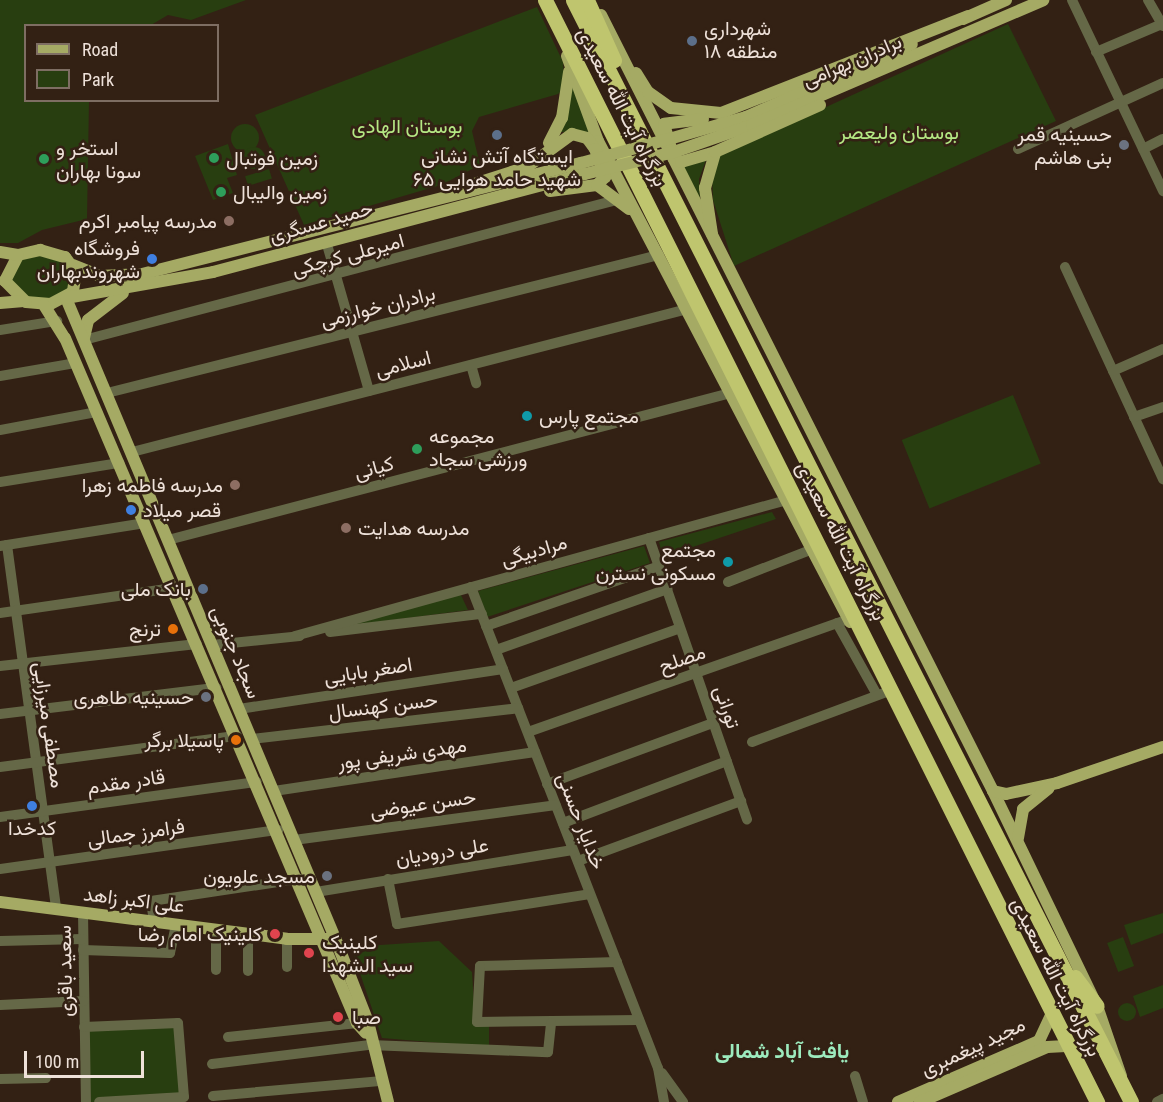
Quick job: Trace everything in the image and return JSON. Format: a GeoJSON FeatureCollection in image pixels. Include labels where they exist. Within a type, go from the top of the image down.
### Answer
{"type":"FeatureCollection","features":[{"type":"Feature","properties":{"kind":"highway","name":"بزرگراه آیت الله سعیدی"},"geometry":{"type":"LineString","coordinates":[[545,0],[882,672],[885,692],[1066,1046],[1097,1102]]}},
{"type":"Feature","properties":{"kind":"highway","name":"بزرگراه آیت الله سعیدی"},"geometry":{"type":"LineString","coordinates":[[573,0],[1131,1102]]}},
{"type":"Feature","properties":{"kind":"highway"},"geometry":{"type":"LineString","coordinates":[[587,0],[629,109]]}},
{"type":"Feature","properties":{"kind":"highway"},"geometry":{"type":"LineString","coordinates":[[1050,943],[1097,1006]]}},
{"type":"Feature","properties":{"kind":"main road"},"geometry":{"type":"LineString","coordinates":[[594,0],[609,30],[659,102],[687,113],[721,113]]}},
{"type":"Feature","properties":{"kind":"main road","name":"برادران بهرامی"},"geometry":{"type":"LineString","coordinates":[[583,168],[788,100],[1006,0]]}},
{"type":"Feature","properties":{"kind":"main road","name":"برادران بهرامی"},"geometry":{"type":"LineString","coordinates":[[583,168],[674,152],[950,42],[1043,0]]}},
{"type":"Feature","properties":{"kind":"main road"},"geometry":{"type":"LineString","coordinates":[[552,16],[598,141],[659,255],[727,394],[810,550],[842,621],[882,672]]}},
{"type":"Feature","properties":{"kind":"main road"},"geometry":{"type":"LineString","coordinates":[[950,42],[715,152],[681,162],[674,159],[663,128],[667,122],[721,113],[969,16]]}},
{"type":"Feature","properties":{"kind":"main road","name":"بزرگراه آیت الله سعیدی"},"geometry":{"type":"LineString","coordinates":[[609,30],[714,244],[993,791],[1097,1006],[1117,1053],[1122,1084]]}},
{"type":"Feature","properties":{"kind":"main road"},"geometry":{"type":"LineString","coordinates":[[545,152],[562,118],[569,61]]}},
{"type":"Feature","properties":{"kind":"main road"},"geometry":{"type":"LineString","coordinates":[[566,135],[587,138],[605,177],[597,185],[325,237],[512,174],[566,135]]}},
{"type":"Feature","properties":{"kind":"main road"},"geometry":{"type":"LineString","coordinates":[[714,244],[705,188],[715,152]]}},
{"type":"Feature","properties":{"kind":"main road","name":"حمید عسگری"},"geometry":{"type":"LineString","coordinates":[[66,298],[139,287],[583,168]]}},
{"type":"Feature","properties":{"kind":"main road"},"geometry":{"type":"LineString","coordinates":[[597,185],[620,199],[638,219]]}},
{"type":"Feature","properties":{"kind":"main road","name":"حمید عسگری"},"geometry":{"type":"LineString","coordinates":[[73,265],[99,276],[142,274],[325,237]]}},
{"type":"Feature","properties":{"kind":"main road"},"geometry":{"type":"LineString","coordinates":[[0,252],[18,255],[54,252],[73,265],[77,283],[66,298],[44,305],[24,301],[0,303]]}},
{"type":"Feature","properties":{"kind":"main road"},"geometry":{"type":"LineString","coordinates":[[18,255],[3,277],[24,301]]}},
{"type":"Feature","properties":{"kind":"main road"},"geometry":{"type":"LineString","coordinates":[[84,340],[85,326],[97,310],[139,287]]}},
{"type":"Feature","properties":{"kind":"main road","name":"سجاد جنوبی"},"geometry":{"type":"LineString","coordinates":[[66,298],[212,645],[237,736],[263,780],[274,791],[299,879],[316,919],[330,940]]}},
{"type":"Feature","properties":{"kind":"main road","name":"سجاد جنوبی"},"geometry":{"type":"LineString","coordinates":[[44,305],[57,321],[197,644],[239,709],[252,740],[278,830],[316,892],[330,940],[365,1031],[388,1102]]}},
{"type":"Feature","properties":{"kind":"main road"},"geometry":{"type":"LineString","coordinates":[[197,644],[212,645]]}},
{"type":"Feature","properties":{"kind":"main road"},"geometry":{"type":"LineString","coordinates":[[993,791],[1006,794],[1057,783],[1163,747]]}},
{"type":"Feature","properties":{"kind":"main road"},"geometry":{"type":"LineString","coordinates":[[1018,843],[1023,809],[1057,783]]}},
{"type":"Feature","properties":{"kind":"main road","name":"علی اکبر زاهد"},"geometry":{"type":"LineString","coordinates":[[0,902],[248,934],[330,940]]}},
{"type":"Feature","properties":{"kind":"main road"},"geometry":{"type":"LineString","coordinates":[[293,939],[316,919]]}},
{"type":"Feature","properties":{"kind":"main road","name":"مجید پیغمبری"},"geometry":{"type":"LineString","coordinates":[[920,1102],[938,1099],[1029,1056],[1041,1045],[1051,1015]]}},
{"type":"Feature","properties":{"kind":"main road"},"geometry":{"type":"LineString","coordinates":[[1041,1045],[1066,1046]]}},
{"type":"Feature","properties":{"kind":"main road","name":"مجید پیغمبری"},"geometry":{"type":"LineString","coordinates":[[898,1102],[1041,1045]]}},
{"type":"Feature","properties":{"kind":"street"},"geometry":{"type":"LineString","coordinates":[[1072,0],[1163,191]]}},
{"type":"Feature","properties":{"kind":"street"},"geometry":{"type":"LineString","coordinates":[[1096,52],[1162,25],[1148,0]]}},
{"type":"Feature","properties":{"kind":"street"},"geometry":{"type":"LineString","coordinates":[[1018,149],[1163,83]]}},
{"type":"Feature","properties":{"kind":"street"},"geometry":{"type":"LineString","coordinates":[[1143,149],[1163,139]]}},
{"type":"Feature","properties":{"kind":"street","name":"امیرعلی کرچکی"},"geometry":{"type":"LineString","coordinates":[[84,340],[336,276],[620,199]]}},
{"type":"Feature","properties":{"kind":"street"},"geometry":{"type":"LineString","coordinates":[[325,237],[369,391]]}},
{"type":"Feature","properties":{"kind":"street","name":"برادران خوارزمی"},"geometry":{"type":"LineString","coordinates":[[107,393],[659,255]]}},
{"type":"Feature","properties":{"kind":"street"},"geometry":{"type":"LineString","coordinates":[[1065,267],[1134,417],[1158,455],[1163,479]]}},
{"type":"Feature","properties":{"kind":"street","name":"اسلامی"},"geometry":{"type":"LineString","coordinates":[[132,452],[684,310]]}},
{"type":"Feature","properties":{"kind":"street"},"geometry":{"type":"LineString","coordinates":[[0,330],[57,321]]}},
{"type":"Feature","properties":{"kind":"street"},"geometry":{"type":"LineString","coordinates":[[1113,371],[1163,349]]}},
{"type":"Feature","properties":{"kind":"street"},"geometry":{"type":"LineString","coordinates":[[0,376],[75,363]]}},
{"type":"Feature","properties":{"kind":"street"},"geometry":{"type":"LineString","coordinates":[[471,365],[476,383]]}},
{"type":"Feature","properties":{"kind":"street","name":"کیانی"},"geometry":{"type":"LineString","coordinates":[[168,540],[727,394]]}},
{"type":"Feature","properties":{"kind":"street"},"geometry":{"type":"LineString","coordinates":[[1134,417],[1163,407]]}},
{"type":"Feature","properties":{"kind":"street"},"geometry":{"type":"LineString","coordinates":[[0,430],[97,412]]}},
{"type":"Feature","properties":{"kind":"street"},"geometry":{"type":"LineString","coordinates":[[0,482],[119,463]]}},
{"type":"Feature","properties":{"kind":"street","name":"مرادبیگی"},"geometry":{"type":"LineString","coordinates":[[295,636],[783,501]]}},
{"type":"Feature","properties":{"kind":"street"},"geometry":{"type":"LineString","coordinates":[[3,545],[145,523]]}},
{"type":"Feature","properties":{"kind":"street","name":"تورانی"},"geometry":{"type":"LineString","coordinates":[[649,538],[747,819]]}},
{"type":"Feature","properties":{"kind":"street","name":"مصطفی میرزایی"},"geometry":{"type":"LineString","coordinates":[[3,545],[16,611],[56,909]]}},
{"type":"Feature","properties":{"kind":"street"},"geometry":{"type":"LineString","coordinates":[[728,582],[810,550]]}},
{"type":"Feature","properties":{"kind":"street"},"geometry":{"type":"LineString","coordinates":[[486,626],[659,566]]}},
{"type":"Feature","properties":{"kind":"street","name":"خدایار حسنی"},"geometry":{"type":"LineString","coordinates":[[471,587],[658,1068],[664,1102]]}},
{"type":"Feature","properties":{"kind":"street"},"geometry":{"type":"LineString","coordinates":[[0,613],[173,588]]}},
{"type":"Feature","properties":{"kind":"street"},"geometry":{"type":"LineString","coordinates":[[496,650],[667,588]]}},
{"type":"Feature","properties":{"kind":"street","name":"مرادبیگی"},"geometry":{"type":"LineString","coordinates":[[212,645],[482,614]]}},
{"type":"Feature","properties":{"kind":"street"},"geometry":{"type":"LineString","coordinates":[[752,742],[885,692],[842,621]]}},
{"type":"Feature","properties":{"kind":"street","name":"مصلح"},"geometry":{"type":"LineString","coordinates":[[528,732],[842,621]]}},
{"type":"Feature","properties":{"kind":"street"},"geometry":{"type":"LineString","coordinates":[[511,688],[680,628]]}},
{"type":"Feature","properties":{"kind":"street"},"geometry":{"type":"LineString","coordinates":[[0,666],[197,644]]}},
{"type":"Feature","properties":{"kind":"street","name":"اصغر بابایی"},"geometry":{"type":"LineString","coordinates":[[239,709],[503,669]]}},
{"type":"Feature","properties":{"kind":"street"},"geometry":{"type":"LineString","coordinates":[[0,714],[222,685]]}},
{"type":"Feature","properties":{"kind":"street","name":"حسن کهنسال"},"geometry":{"type":"LineString","coordinates":[[252,740],[518,708]]}},
{"type":"Feature","properties":{"kind":"street"},"geometry":{"type":"LineString","coordinates":[[548,784],[713,723]]}},
{"type":"Feature","properties":{"kind":"street"},"geometry":{"type":"LineString","coordinates":[[0,767],[237,736]]}},
{"type":"Feature","properties":{"kind":"street","name":"مهدی شریفی پور"},"geometry":{"type":"LineString","coordinates":[[274,791],[535,752]]}},
{"type":"Feature","properties":{"kind":"street"},"geometry":{"type":"LineString","coordinates":[[563,823],[727,760]]}},
{"type":"Feature","properties":{"kind":"street","name":"قادر مقدم"},"geometry":{"type":"LineString","coordinates":[[0,817],[263,780]]}},
{"type":"Feature","properties":{"kind":"street"},"geometry":{"type":"LineString","coordinates":[[578,861],[741,801]]}},
{"type":"Feature","properties":{"kind":"street","name":"حسن عیوضی"},"geometry":{"type":"LineString","coordinates":[[290,848],[556,805]]}},
{"type":"Feature","properties":{"kind":"street","name":"فرامرز جمالی"},"geometry":{"type":"LineString","coordinates":[[0,868],[50,863],[278,830]]}},
{"type":"Feature","properties":{"kind":"street","name":"علی درودیان"},"geometry":{"type":"LineString","coordinates":[[316,892],[573,850]]}},
{"type":"Feature","properties":{"kind":"street"},"geometry":{"type":"LineString","coordinates":[[154,922],[151,901],[299,879]]}},
{"type":"Feature","properties":{"kind":"street"},"geometry":{"type":"LineString","coordinates":[[388,879],[395,924],[590,894]]}},
{"type":"Feature","properties":{"kind":"street","name":"سعید باقری"},"geometry":{"type":"LineString","coordinates":[[83,913],[86,1102]]}},
{"type":"Feature","properties":{"kind":"street"},"geometry":{"type":"LineString","coordinates":[[0,941],[83,944],[170,953],[176,925]]}},
{"type":"Feature","properties":{"kind":"street"},"geometry":{"type":"LineString","coordinates":[[216,930],[216,970]]}},
{"type":"Feature","properties":{"kind":"street"},"geometry":{"type":"LineString","coordinates":[[248,934],[248,971]]}},
{"type":"Feature","properties":{"kind":"street"},"geometry":{"type":"LineString","coordinates":[[287,967],[293,939]]}},
{"type":"Feature","properties":{"kind":"street"},"geometry":{"type":"LineString","coordinates":[[617,962],[478,968],[477,1022],[550,1023],[639,1020]]}},
{"type":"Feature","properties":{"kind":"street"},"geometry":{"type":"LineString","coordinates":[[0,1005],[84,1001]]}},
{"type":"Feature","properties":{"kind":"street"},"geometry":{"type":"LineString","coordinates":[[84,1027],[178,1023],[184,1097],[99,1102]]}},
{"type":"Feature","properties":{"kind":"street"},"geometry":{"type":"LineString","coordinates":[[228,1037],[365,1031],[551,1050],[550,1023]]}},
{"type":"Feature","properties":{"kind":"street"},"geometry":{"type":"LineString","coordinates":[[212,1064],[365,1031]]}},
{"type":"Feature","properties":{"kind":"street","name":"خدایار حسنی"},"geometry":{"type":"LineString","coordinates":[[658,1068],[683,1102]]}},
{"type":"Feature","properties":{"kind":"street"},"geometry":{"type":"LineString","coordinates":[[855,1076],[863,1102]]}},
{"type":"Feature","properties":{"kind":"street"},"geometry":{"type":"LineString","coordinates":[[0,1079],[46,1078]]}},
{"type":"Feature","properties":{"kind":"street"},"geometry":{"type":"LineString","coordinates":[[213,1096],[382,1080]]}},
{"type":"Feature","properties":{"kind":"green space"},"geometry":{"type":"Polygon","coordinates":[[[0,0],[246,0],[191,20],[168,15],[153,24],[24,24],[24,102],[89,102],[87,219],[42,230],[18,243],[0,243],[0,0]]]}},
{"type":"Feature","properties":{"kind":"green space","name":"بوستان الهادی"},"geometry":{"type":"Polygon","coordinates":[[[537,7],[563,62],[565,87],[558,94],[479,117],[472,131],[480,165],[441,185],[304,225],[255,115],[537,7]]]}},
{"type":"Feature","properties":{"kind":"green space","name":"بوستان ولیعصر"},"geometry":{"type":"Polygon","coordinates":[[[1008,24],[1056,121],[734,266],[713,200],[712,178],[719,156],[1008,24]]]}},
{"type":"Feature","properties":{"kind":"green space"},"geometry":{"type":"Polygon","coordinates":[[[572,80],[589,132],[559,132],[572,80]]]}},
{"type":"Feature","properties":{"kind":"green space"},"geometry":{"type":"Polygon","coordinates":[[[245,124],[255,128],[259,138],[255,148],[245,152],[235,148],[231,138],[235,128],[245,124]]]}},
{"type":"Feature","properties":{"kind":"green space"},"geometry":{"type":"Polygon","coordinates":[[[228,144],[237,175],[227,178],[233,193],[213,200],[195,156],[228,144]]]}},
{"type":"Feature","properties":{"kind":"green space"},"geometry":{"type":"Polygon","coordinates":[[[254,147],[262,150],[265,158],[262,166],[254,169],[246,166],[243,158],[246,150],[254,147]]]}},
{"type":"Feature","properties":{"kind":"green space"},"geometry":{"type":"Polygon","coordinates":[[[706,160],[699,179],[700,199],[681,167],[706,160]]]}},
{"type":"Feature","properties":{"kind":"green space"},"geometry":{"type":"Polygon","coordinates":[[[269,169],[272,179],[248,186],[245,176],[269,169]]]}},
{"type":"Feature","properties":{"kind":"green space"},"geometry":{"type":"Polygon","coordinates":[[[43,255],[62,261],[70,271],[70,288],[46,300],[24,297],[10,284],[20,260],[43,255]]]}},
{"type":"Feature","properties":{"kind":"green space"},"geometry":{"type":"Polygon","coordinates":[[[1013,395],[1041,464],[929,509],[902,440],[1013,395]]]}},
{"type":"Feature","properties":{"kind":"green space"},"geometry":{"type":"Polygon","coordinates":[[[772,512],[776,519],[663,557],[659,542],[772,512]]]}},
{"type":"Feature","properties":{"kind":"green space"},"geometry":{"type":"Polygon","coordinates":[[[644,546],[650,563],[487,617],[478,591],[644,546]]]}},
{"type":"Feature","properties":{"kind":"green space"},"geometry":{"type":"Polygon","coordinates":[[[460,593],[468,610],[339,627],[460,593]]]}},
{"type":"Feature","properties":{"kind":"green space"},"geometry":{"type":"Polygon","coordinates":[[[1163,913],[1163,933],[1131,945],[1124,925],[1163,913]]]}},
{"type":"Feature","properties":{"kind":"green space"},"geometry":{"type":"Polygon","coordinates":[[[1123,937],[1134,966],[1118,972],[1107,943],[1123,937]]]}},
{"type":"Feature","properties":{"kind":"green space"},"geometry":{"type":"Polygon","coordinates":[[[439,941],[472,972],[475,1019],[489,1020],[489,1047],[382,1038],[351,947],[439,941]]]}},
{"type":"Feature","properties":{"kind":"green space"},"geometry":{"type":"Polygon","coordinates":[[[1163,985],[1163,1008],[1140,1017],[1133,996],[1163,985]]]}},
{"type":"Feature","properties":{"kind":"green space"},"geometry":{"type":"Polygon","coordinates":[[[1123,1003],[1131,1003],[1136,1008],[1134,1019],[1123,1021],[1118,1016],[1118,1008],[1123,1003]]]}},
{"type":"Feature","properties":{"kind":"green space"},"geometry":{"type":"Polygon","coordinates":[[[176,1025],[181,1096],[91,1102],[86,1031],[176,1025]]]}},
{"type":"Feature","properties":{"kind":"place","name":"شهرداری منطقه ۱۸"},"geometry":{"type":"Point","coordinates":[692,41]}},
{"type":"Feature","properties":{"kind":"place","name":"ایستگاه آتش نشانی ۶۵ شهید حامد هوایی"},"geometry":{"type":"Point","coordinates":[497,135]}},
{"type":"Feature","properties":{"kind":"place","name":"حسینیه قمر بنی هاشم"},"geometry":{"type":"Point","coordinates":[1124,145]}},
{"type":"Feature","properties":{"kind":"place","name":"زمین فوتبال"},"geometry":{"type":"Point","coordinates":[214,158]}},
{"type":"Feature","properties":{"kind":"place","name":"استخر و سونا بهاران"},"geometry":{"type":"Point","coordinates":[44,159]}},
{"type":"Feature","properties":{"kind":"place","name":"زمین والیبال"},"geometry":{"type":"Point","coordinates":[221,192]}},
{"type":"Feature","properties":{"kind":"place","name":"مدرسه پیامبر اکرم"},"geometry":{"type":"Point","coordinates":[229,221]}},
{"type":"Feature","properties":{"kind":"place","name":"فروشگاه شهروندبهاران"},"geometry":{"type":"Point","coordinates":[152,259]}},
{"type":"Feature","properties":{"kind":"place","name":"مجتمع پارس"},"geometry":{"type":"Point","coordinates":[527,416]}},
{"type":"Feature","properties":{"kind":"place","name":"مجموعه ورزشی سجاد"},"geometry":{"type":"Point","coordinates":[417,449]}},
{"type":"Feature","properties":{"kind":"place","name":"مدرسه فاطمه زهرا"},"geometry":{"type":"Point","coordinates":[235,485]}},
{"type":"Feature","properties":{"kind":"place","name":"قصر میلاد"},"geometry":{"type":"Point","coordinates":[131,510]}},
{"type":"Feature","properties":{"kind":"place","name":"مدرسه هدایت"},"geometry":{"type":"Point","coordinates":[346,528]}},
{"type":"Feature","properties":{"kind":"place","name":"مجتمع مسکونی نسترن"},"geometry":{"type":"Point","coordinates":[728,562]}},
{"type":"Feature","properties":{"kind":"place","name":"بانک ملی"},"geometry":{"type":"Point","coordinates":[203,589]}},
{"type":"Feature","properties":{"kind":"place","name":"ترنج"},"geometry":{"type":"Point","coordinates":[173,629]}},
{"type":"Feature","properties":{"kind":"place","name":"حسینیه طاهری"},"geometry":{"type":"Point","coordinates":[206,697]}},
{"type":"Feature","properties":{"kind":"place","name":"پاسیلا برگر"},"geometry":{"type":"Point","coordinates":[236,740]}},
{"type":"Feature","properties":{"kind":"place","name":"کدخدا"},"geometry":{"type":"Point","coordinates":[32,806]}},
{"type":"Feature","properties":{"kind":"place","name":"مسجد علویون"},"geometry":{"type":"Point","coordinates":[327,876]}},
{"type":"Feature","properties":{"kind":"place","name":"کلینیک امام رضا"},"geometry":{"type":"Point","coordinates":[275,934]}},
{"type":"Feature","properties":{"kind":"place","name":"کلینیک سید الشهدا"},"geometry":{"type":"Point","coordinates":[309,953]}},
{"type":"Feature","properties":{"kind":"place","name":"صبا"},"geometry":{"type":"Point","coordinates":[338,1017]}},
{"type":"Feature","properties":{"kind":"district","name":"یافت آباد شمالی"},"geometry":{"type":"Point","coordinates":[782,1051]}}]}
